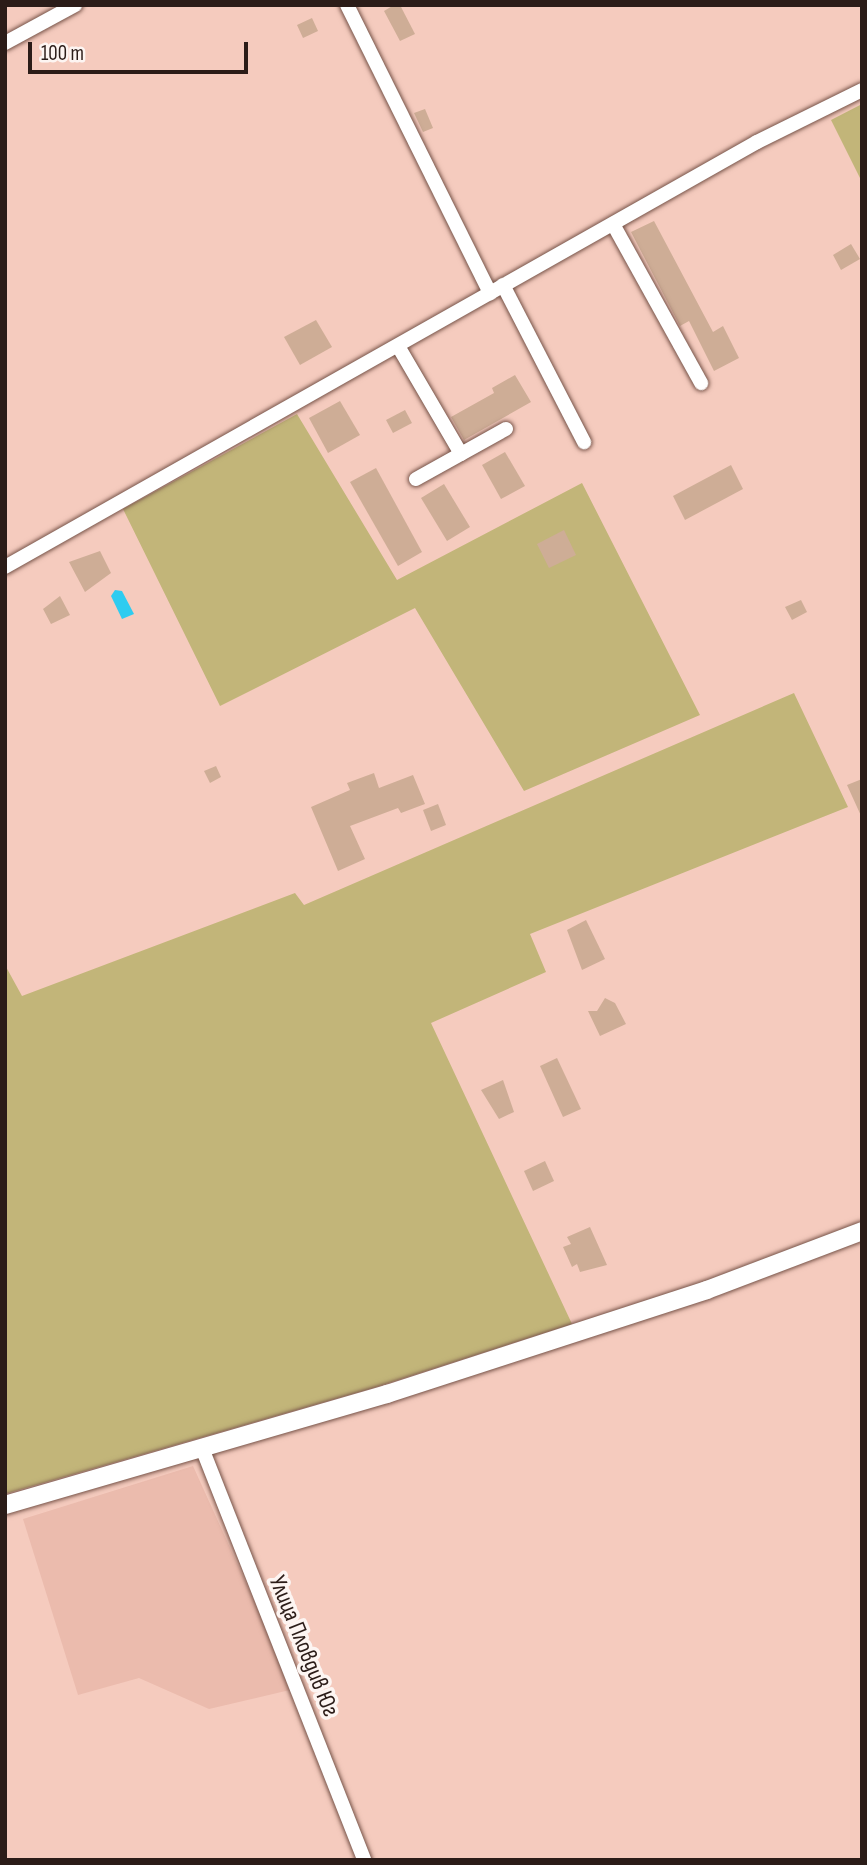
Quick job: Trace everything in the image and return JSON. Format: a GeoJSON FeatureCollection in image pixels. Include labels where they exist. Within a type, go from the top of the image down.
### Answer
{"type":"FeatureCollection","features":[{"type":"Feature","properties":{"kind":"street"},"geometry":{"type":"LineString","coordinates":[[5,43],[75,5]]}},
{"type":"Feature","properties":{"kind":"street"},"geometry":{"type":"LineString","coordinates":[[347,5],[496,289],[584,442]]}},
{"type":"Feature","properties":{"kind":"street"},"geometry":{"type":"LineString","coordinates":[[5,567],[757,142],[862,90]]}},
{"type":"Feature","properties":{"kind":"street"},"geometry":{"type":"LineString","coordinates":[[613,224],[701,383]]}},
{"type":"Feature","properties":{"kind":"street"},"geometry":{"type":"LineString","coordinates":[[398,346],[461,454]]}},
{"type":"Feature","properties":{"kind":"street"},"geometry":{"type":"LineString","coordinates":[[416,479],[506,429]]}},
{"type":"Feature","properties":{"kind":"street"},"geometry":{"type":"LineString","coordinates":[[5,1505],[202,1448],[707,1290],[862,1231]]}},
{"type":"Feature","properties":{"kind":"street","name":"Улица Пловдив Юг"},"geometry":{"type":"LineString","coordinates":[[202,1448],[364,1860]]}},
{"type":"Feature","properties":{"kind":"shaded area"},"geometry":{"type":"Polygon","coordinates":[[[862,104],[862,182],[831,120],[862,104]]]}},
{"type":"Feature","properties":{"kind":"shaded area"},"geometry":{"type":"Polygon","coordinates":[[[297,414],[397,580],[582,483],[700,715],[524,791],[415,608],[220,706],[123,509],[297,414]]]}},
{"type":"Feature","properties":{"kind":"shaded area"},"geometry":{"type":"Polygon","coordinates":[[[794,693],[848,807],[530,934],[546,972],[431,1023],[572,1324],[373,1388],[5,1494],[5,965],[22,996],[295,893],[304,905],[794,693]]]}},
{"type":"Feature","properties":{"kind":"shaded area"},"geometry":{"type":"Polygon","coordinates":[[[193,1466],[294,1689],[209,1709],[139,1678],[78,1695],[23,1519],[193,1466]]]}},
{"type":"Feature","properties":{"kind":"water"},"geometry":{"type":"Polygon","coordinates":[[[115,590],[122,591],[134,614],[122,619],[111,596],[115,590]]]}},
{"type":"Feature","properties":{"kind":"building"},"geometry":{"type":"Polygon","coordinates":[[[394,5],[400,5],[415,34],[400,41],[384,11],[394,5]]]}},
{"type":"Feature","properties":{"kind":"building"},"geometry":{"type":"Polygon","coordinates":[[[312,18],[318,31],[303,38],[297,25],[312,18]]]}},
{"type":"Feature","properties":{"kind":"building"},"geometry":{"type":"Polygon","coordinates":[[[425,109],[433,128],[423,132],[414,113],[425,109]]]}},
{"type":"Feature","properties":{"kind":"building"},"geometry":{"type":"Polygon","coordinates":[[[654,221],[713,332],[723,326],[739,358],[714,371],[689,321],[680,326],[631,232],[654,221]]]}},
{"type":"Feature","properties":{"kind":"building"},"geometry":{"type":"Polygon","coordinates":[[[851,244],[860,259],[841,270],[833,255],[851,244]]]}},
{"type":"Feature","properties":{"kind":"building"},"geometry":{"type":"Polygon","coordinates":[[[316,320],[332,347],[300,365],[284,337],[316,320]]]}},
{"type":"Feature","properties":{"kind":"building"},"geometry":{"type":"Polygon","coordinates":[[[515,375],[531,402],[464,440],[451,417],[494,393],[492,388],[515,375]]]}},
{"type":"Feature","properties":{"kind":"building"},"geometry":{"type":"Polygon","coordinates":[[[340,401],[360,435],[328,453],[309,418],[340,401]]]}},
{"type":"Feature","properties":{"kind":"building"},"geometry":{"type":"Polygon","coordinates":[[[405,410],[412,423],[393,433],[386,420],[405,410]]]}},
{"type":"Feature","properties":{"kind":"building"},"geometry":{"type":"Polygon","coordinates":[[[505,452],[525,486],[501,499],[482,465],[505,452]]]}},
{"type":"Feature","properties":{"kind":"building"},"geometry":{"type":"Polygon","coordinates":[[[731,465],[743,489],[685,520],[673,496],[731,465]]]}},
{"type":"Feature","properties":{"kind":"building"},"geometry":{"type":"Polygon","coordinates":[[[376,468],[422,552],[398,566],[350,482],[376,468]]]}},
{"type":"Feature","properties":{"kind":"building"},"geometry":{"type":"Polygon","coordinates":[[[444,484],[470,527],[447,541],[421,498],[444,484]]]}},
{"type":"Feature","properties":{"kind":"building"},"geometry":{"type":"Polygon","coordinates":[[[564,530],[576,555],[549,568],[537,544],[564,530]]]}},
{"type":"Feature","properties":{"kind":"building"},"geometry":{"type":"Polygon","coordinates":[[[100,551],[111,573],[85,592],[69,562],[100,551]]]}},
{"type":"Feature","properties":{"kind":"building"},"geometry":{"type":"Polygon","coordinates":[[[60,596],[70,615],[51,624],[43,609],[60,596]]]}},
{"type":"Feature","properties":{"kind":"building"},"geometry":{"type":"Polygon","coordinates":[[[801,600],[807,612],[792,620],[785,607],[801,600]]]}},
{"type":"Feature","properties":{"kind":"building"},"geometry":{"type":"Polygon","coordinates":[[[216,766],[221,777],[210,783],[204,771],[216,766]]]}},
{"type":"Feature","properties":{"kind":"building"},"geometry":{"type":"Polygon","coordinates":[[[374,773],[379,788],[413,775],[425,804],[401,813],[398,808],[350,826],[365,859],[338,871],[311,807],[350,790],[347,783],[374,773]]]}},
{"type":"Feature","properties":{"kind":"building"},"geometry":{"type":"Polygon","coordinates":[[[862,779],[862,818],[847,785],[862,779]]]}},
{"type":"Feature","properties":{"kind":"building"},"geometry":{"type":"Polygon","coordinates":[[[438,804],[446,825],[431,831],[423,810],[438,804]]]}},
{"type":"Feature","properties":{"kind":"building"},"geometry":{"type":"Polygon","coordinates":[[[586,920],[605,959],[582,970],[567,930],[586,920]]]}},
{"type":"Feature","properties":{"kind":"building"},"geometry":{"type":"Polygon","coordinates":[[[605,998],[615,1003],[626,1024],[600,1036],[588,1011],[597,1011],[605,998]]]}},
{"type":"Feature","properties":{"kind":"building"},"geometry":{"type":"Polygon","coordinates":[[[557,1058],[581,1109],[563,1117],[540,1066],[557,1058]]]}},
{"type":"Feature","properties":{"kind":"building"},"geometry":{"type":"Polygon","coordinates":[[[503,1080],[514,1112],[499,1119],[481,1090],[503,1080]]]}},
{"type":"Feature","properties":{"kind":"building"},"geometry":{"type":"Polygon","coordinates":[[[545,1161],[554,1181],[533,1191],[524,1171],[545,1161]]]}},
{"type":"Feature","properties":{"kind":"building"},"geometry":{"type":"Polygon","coordinates":[[[590,1227],[607,1265],[580,1272],[577,1264],[572,1267],[563,1247],[571,1244],[567,1237],[590,1227]]]}}]}
